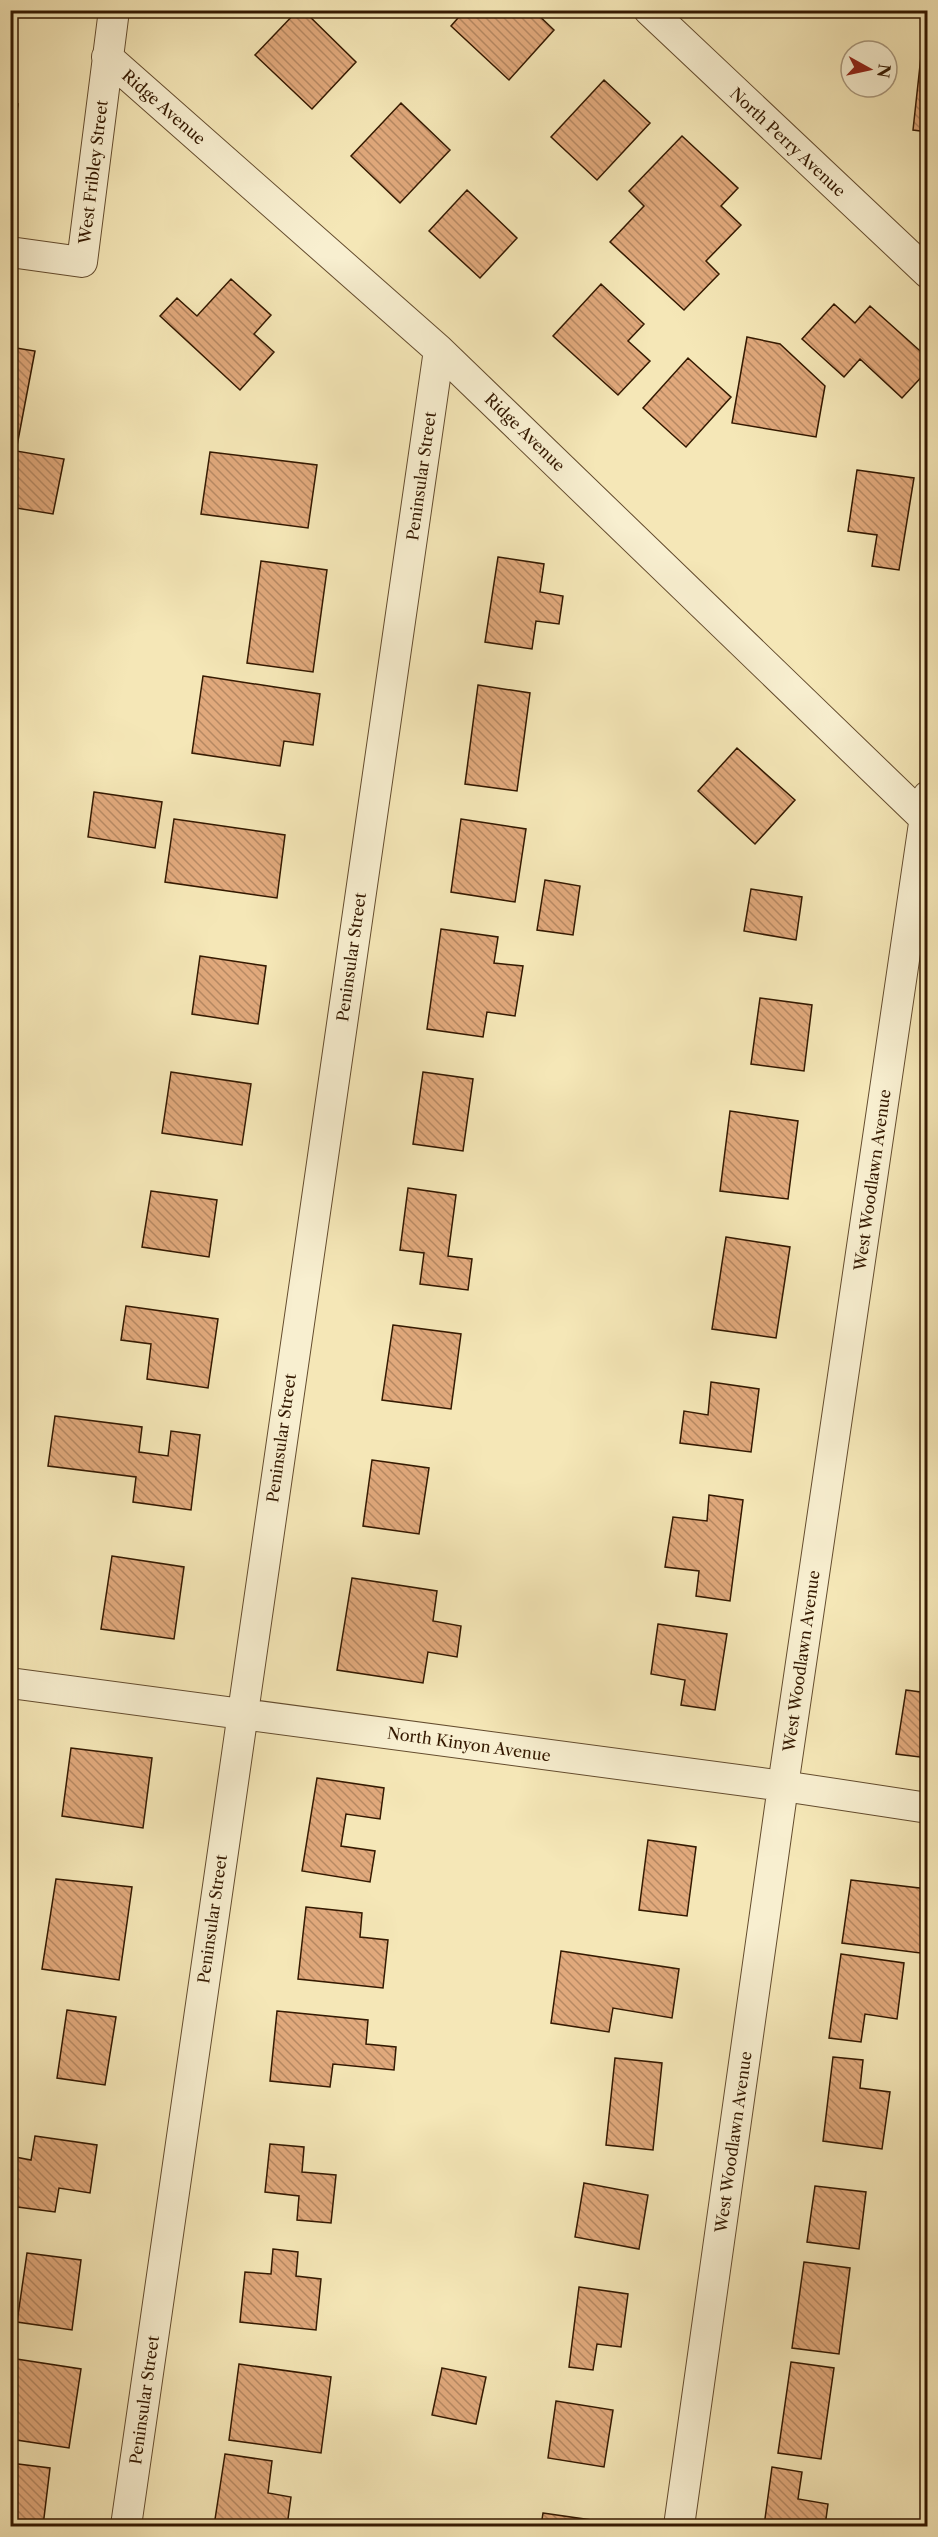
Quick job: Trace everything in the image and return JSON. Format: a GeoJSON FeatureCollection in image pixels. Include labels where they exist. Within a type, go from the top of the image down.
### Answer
{"type":"FeatureCollection","features":[{"type":"Feature","properties":{"kind":"street","name":"West Fribley Street"},"geometry":{"type":"LineString","coordinates":[[10,252],[82,262],[114,10]]}},
{"type":"Feature","properties":{"kind":"street","name":"North Perry Avenue"},"geometry":{"type":"LineString","coordinates":[[648,10],[927,273]]}},
{"type":"Feature","properties":{"kind":"street","name":"Ridge Avenue"},"geometry":{"type":"LineString","coordinates":[[107,57],[439,350],[926,812]]}},
{"type":"Feature","properties":{"kind":"street","name":"Peninsular Street"},"geometry":{"type":"LineString","coordinates":[[126,2526],[241,1713],[439,350]]}},
{"type":"Feature","properties":{"kind":"street","name":"West Woodlawn Avenue"},"geometry":{"type":"LineString","coordinates":[[679,2526],[783,1786],[926,812]]}},
{"type":"Feature","properties":{"kind":"street","name":"North Kinyon Avenue"},"geometry":{"type":"LineString","coordinates":[[10,1683],[783,1786],[927,1808]]}},
{"type":"Feature","properties":{"kind":"building"},"geometry":{"type":"Polygon","coordinates":[[[298,10],[303,10],[356,62],[312,109],[255,55],[298,10]]]}},
{"type":"Feature","properties":{"kind":"building"},"geometry":{"type":"Polygon","coordinates":[[[465,10],[533,10],[554,30],[509,80],[451,26],[465,10]]]}},
{"type":"Feature","properties":{"kind":"building"},"geometry":{"type":"Polygon","coordinates":[[[926,10],[928,10],[928,132],[913,130],[926,10]]]}},
{"type":"Feature","properties":{"kind":"building"},"geometry":{"type":"Polygon","coordinates":[[[604,80],[650,123],[597,180],[551,137],[604,80]]]}},
{"type":"Feature","properties":{"kind":"building"},"geometry":{"type":"Polygon","coordinates":[[[10,103],[18,104],[10,174],[10,103]]]}},
{"type":"Feature","properties":{"kind":"building"},"geometry":{"type":"Polygon","coordinates":[[[401,103],[450,150],[400,203],[351,156],[401,103]]]}},
{"type":"Feature","properties":{"kind":"building"},"geometry":{"type":"Polygon","coordinates":[[[682,136],[738,188],[721,206],[741,225],[706,261],[719,274],[684,310],[610,242],[644,206],[629,191],[682,136]]]}},
{"type":"Feature","properties":{"kind":"building"},"geometry":{"type":"Polygon","coordinates":[[[467,190],[517,238],[480,278],[429,231],[467,190]]]}},
{"type":"Feature","properties":{"kind":"building"},"geometry":{"type":"Polygon","coordinates":[[[231,279],[271,315],[254,334],[274,352],[240,390],[160,316],[177,298],[197,316],[231,279]]]}},
{"type":"Feature","properties":{"kind":"building"},"geometry":{"type":"Polygon","coordinates":[[[601,284],[644,324],[628,341],[650,361],[618,395],[553,336],[601,284]]]}},
{"type":"Feature","properties":{"kind":"building"},"geometry":{"type":"Polygon","coordinates":[[[834,304],[855,323],[870,306],[928,358],[928,370],[902,398],[860,359],[844,377],[802,339],[834,304]]]}},
{"type":"Feature","properties":{"kind":"building"},"geometry":{"type":"Polygon","coordinates":[[[747,337],[780,344],[825,386],[816,437],[732,423],[747,337]]]}},
{"type":"Feature","properties":{"kind":"building"},"geometry":{"type":"Polygon","coordinates":[[[10,347],[35,351],[16,451],[64,459],[53,514],[10,507],[10,347]]]}},
{"type":"Feature","properties":{"kind":"building"},"geometry":{"type":"Polygon","coordinates":[[[688,358],[731,397],[686,447],[643,408],[688,358]]]}},
{"type":"Feature","properties":{"kind":"building"},"geometry":{"type":"Polygon","coordinates":[[[210,452],[317,465],[308,528],[201,514],[210,452]]]}},
{"type":"Feature","properties":{"kind":"building"},"geometry":{"type":"Polygon","coordinates":[[[857,470],[914,478],[899,570],[872,566],[877,535],[848,531],[857,470]]]}},
{"type":"Feature","properties":{"kind":"building"},"geometry":{"type":"Polygon","coordinates":[[[498,557],[544,564],[540,592],[563,596],[559,624],[536,621],[532,649],[485,642],[498,557]]]}},
{"type":"Feature","properties":{"kind":"building"},"geometry":{"type":"Polygon","coordinates":[[[261,561],[327,570],[313,672],[247,663],[261,561]]]}},
{"type":"Feature","properties":{"kind":"building"},"geometry":{"type":"Polygon","coordinates":[[[203,676],[320,694],[313,745],[284,741],[280,766],[192,753],[203,676]]]}},
{"type":"Feature","properties":{"kind":"building"},"geometry":{"type":"Polygon","coordinates":[[[478,685],[530,693],[517,791],[465,784],[478,685]]]}},
{"type":"Feature","properties":{"kind":"building"},"geometry":{"type":"Polygon","coordinates":[[[737,748],[795,800],[755,844],[698,791],[737,748]]]}},
{"type":"Feature","properties":{"kind":"building"},"geometry":{"type":"Polygon","coordinates":[[[94,792],[162,802],[155,848],[88,837],[94,792]]]}},
{"type":"Feature","properties":{"kind":"building"},"geometry":{"type":"Polygon","coordinates":[[[174,819],[285,835],[277,898],[165,882],[174,819]]]}},
{"type":"Feature","properties":{"kind":"building"},"geometry":{"type":"Polygon","coordinates":[[[461,819],[526,829],[515,902],[451,892],[461,819]]]}},
{"type":"Feature","properties":{"kind":"building"},"geometry":{"type":"Polygon","coordinates":[[[545,880],[580,886],[573,935],[537,930],[545,880]]]}},
{"type":"Feature","properties":{"kind":"building"},"geometry":{"type":"Polygon","coordinates":[[[751,889],[802,897],[796,940],[744,931],[751,889]]]}},
{"type":"Feature","properties":{"kind":"building"},"geometry":{"type":"Polygon","coordinates":[[[441,929],[498,937],[494,963],[523,966],[515,1016],[487,1012],[483,1037],[427,1029],[441,929]]]}},
{"type":"Feature","properties":{"kind":"building"},"geometry":{"type":"Polygon","coordinates":[[[200,956],[266,966],[258,1024],[192,1014],[200,956]]]}},
{"type":"Feature","properties":{"kind":"building"},"geometry":{"type":"Polygon","coordinates":[[[760,998],[812,1005],[804,1071],[751,1064],[760,998]]]}},
{"type":"Feature","properties":{"kind":"building"},"geometry":{"type":"Polygon","coordinates":[[[171,1072],[251,1084],[242,1145],[162,1133],[171,1072]]]}},
{"type":"Feature","properties":{"kind":"building"},"geometry":{"type":"Polygon","coordinates":[[[423,1072],[473,1079],[463,1151],[413,1144],[423,1072]]]}},
{"type":"Feature","properties":{"kind":"building"},"geometry":{"type":"Polygon","coordinates":[[[730,1111],[798,1121],[788,1199],[720,1191],[730,1111]]]}},
{"type":"Feature","properties":{"kind":"building"},"geometry":{"type":"Polygon","coordinates":[[[408,1188],[456,1195],[448,1256],[472,1259],[468,1290],[420,1284],[424,1253],[400,1250],[408,1188]]]}},
{"type":"Feature","properties":{"kind":"building"},"geometry":{"type":"Polygon","coordinates":[[[151,1191],[217,1200],[209,1257],[142,1247],[151,1191]]]}},
{"type":"Feature","properties":{"kind":"building"},"geometry":{"type":"Polygon","coordinates":[[[726,1237],[790,1247],[776,1338],[712,1329],[726,1237]]]}},
{"type":"Feature","properties":{"kind":"building"},"geometry":{"type":"Polygon","coordinates":[[[126,1306],[218,1319],[208,1388],[147,1379],[151,1344],[121,1340],[126,1306]]]}},
{"type":"Feature","properties":{"kind":"building"},"geometry":{"type":"Polygon","coordinates":[[[393,1325],[461,1334],[451,1409],[382,1400],[393,1325]]]}},
{"type":"Feature","properties":{"kind":"building"},"geometry":{"type":"Polygon","coordinates":[[[711,1382],[759,1389],[751,1452],[680,1443],[684,1411],[708,1415],[711,1382]]]}},
{"type":"Feature","properties":{"kind":"building"},"geometry":{"type":"Polygon","coordinates":[[[55,1416],[142,1427],[139,1452],[168,1456],[171,1431],[200,1435],[191,1510],[133,1502],[136,1477],[48,1466],[55,1416]]]}},
{"type":"Feature","properties":{"kind":"building"},"geometry":{"type":"Polygon","coordinates":[[[372,1460],[429,1468],[419,1534],[363,1526],[372,1460]]]}},
{"type":"Feature","properties":{"kind":"building"},"geometry":{"type":"Polygon","coordinates":[[[709,1495],[743,1500],[730,1601],[696,1596],[699,1571],[665,1567],[673,1517],[707,1521],[709,1495]]]}},
{"type":"Feature","properties":{"kind":"building"},"geometry":{"type":"Polygon","coordinates":[[[928,1508],[928,1546],[922,1545],[928,1508]]]}},
{"type":"Feature","properties":{"kind":"building"},"geometry":{"type":"Polygon","coordinates":[[[112,1556],[184,1567],[174,1639],[101,1629],[112,1556]]]}},
{"type":"Feature","properties":{"kind":"building"},"geometry":{"type":"Polygon","coordinates":[[[352,1578],[437,1591],[433,1621],[461,1626],[457,1657],[428,1652],[423,1683],[337,1670],[352,1578]]]}},
{"type":"Feature","properties":{"kind":"building"},"geometry":{"type":"Polygon","coordinates":[[[658,1624],[727,1634],[715,1710],[681,1705],[685,1680],[651,1674],[658,1624]]]}},
{"type":"Feature","properties":{"kind":"building"},"geometry":{"type":"Polygon","coordinates":[[[906,1690],[928,1693],[928,1758],[896,1754],[906,1690]]]}},
{"type":"Feature","properties":{"kind":"building"},"geometry":{"type":"Polygon","coordinates":[[[71,1748],[152,1758],[143,1828],[62,1816],[71,1748]]]}},
{"type":"Feature","properties":{"kind":"building"},"geometry":{"type":"Polygon","coordinates":[[[317,1778],[384,1788],[380,1819],[346,1814],[341,1846],[375,1851],[370,1882],[302,1871],[317,1778]]]}},
{"type":"Feature","properties":{"kind":"building"},"geometry":{"type":"Polygon","coordinates":[[[648,1840],[696,1847],[687,1916],[639,1910],[648,1840]]]}},
{"type":"Feature","properties":{"kind":"building"},"geometry":{"type":"Polygon","coordinates":[[[56,1879],[132,1887],[119,1980],[42,1969],[56,1879]]]}},
{"type":"Feature","properties":{"kind":"building"},"geometry":{"type":"Polygon","coordinates":[[[851,1880],[928,1889],[928,1954],[842,1943],[851,1880]]]}},
{"type":"Feature","properties":{"kind":"building"},"geometry":{"type":"Polygon","coordinates":[[[306,1907],[362,1913],[360,1937],[388,1940],[383,1988],[298,1979],[306,1907]]]}},
{"type":"Feature","properties":{"kind":"building"},"geometry":{"type":"Polygon","coordinates":[[[561,1951],[679,1969],[672,2018],[613,2008],[609,2032],[551,2023],[561,1951]]]}},
{"type":"Feature","properties":{"kind":"building"},"geometry":{"type":"Polygon","coordinates":[[[841,1954],[904,1963],[897,2019],[865,2014],[861,2042],[829,2038],[841,1954]]]}},
{"type":"Feature","properties":{"kind":"building"},"geometry":{"type":"Polygon","coordinates":[[[67,2010],[116,2017],[105,2085],[57,2078],[67,2010]]]}},
{"type":"Feature","properties":{"kind":"building"},"geometry":{"type":"Polygon","coordinates":[[[277,2011],[368,2020],[366,2044],[396,2047],[394,2070],[333,2064],[330,2087],[270,2081],[277,2011]]]}},
{"type":"Feature","properties":{"kind":"building"},"geometry":{"type":"Polygon","coordinates":[[[833,2057],[863,2060],[860,2088],[890,2092],[882,2149],[823,2141],[833,2057]]]}},
{"type":"Feature","properties":{"kind":"building"},"geometry":{"type":"Polygon","coordinates":[[[615,2058],[662,2063],[653,2150],[606,2145],[615,2058]]]}},
{"type":"Feature","properties":{"kind":"building"},"geometry":{"type":"Polygon","coordinates":[[[35,2136],[97,2145],[90,2193],[59,2188],[55,2212],[10,2206],[10,2156],[31,2160],[35,2136]]]}},
{"type":"Feature","properties":{"kind":"building"},"geometry":{"type":"Polygon","coordinates":[[[270,2144],[304,2147],[302,2172],[336,2175],[331,2223],[297,2220],[299,2196],[265,2192],[270,2144]]]}},
{"type":"Feature","properties":{"kind":"building"},"geometry":{"type":"Polygon","coordinates":[[[584,2183],[648,2195],[639,2249],[575,2237],[584,2183]]]}},
{"type":"Feature","properties":{"kind":"building"},"geometry":{"type":"Polygon","coordinates":[[[815,2186],[866,2192],[859,2249],[807,2242],[815,2186]]]}},
{"type":"Feature","properties":{"kind":"building"},"geometry":{"type":"Polygon","coordinates":[[[273,2249],[298,2252],[296,2276],[321,2279],[316,2330],[240,2322],[245,2272],[271,2274],[273,2249]]]}},
{"type":"Feature","properties":{"kind":"building"},"geometry":{"type":"Polygon","coordinates":[[[27,2253],[81,2260],[72,2330],[17,2322],[27,2253]]]}},
{"type":"Feature","properties":{"kind":"building"},"geometry":{"type":"Polygon","coordinates":[[[804,2262],[850,2268],[839,2354],[792,2348],[804,2262]]]}},
{"type":"Feature","properties":{"kind":"building"},"geometry":{"type":"Polygon","coordinates":[[[579,2287],[628,2294],[621,2347],[597,2344],[593,2370],[569,2367],[579,2287]]]}},
{"type":"Feature","properties":{"kind":"building"},"geometry":{"type":"Polygon","coordinates":[[[10,2358],[81,2369],[69,2448],[10,2439],[13,2413],[10,2412],[10,2358]]]}},
{"type":"Feature","properties":{"kind":"building"},"geometry":{"type":"Polygon","coordinates":[[[791,2362],[834,2368],[821,2459],[778,2453],[791,2362]]]}},
{"type":"Feature","properties":{"kind":"building"},"geometry":{"type":"Polygon","coordinates":[[[239,2364],[331,2377],[321,2453],[229,2440],[239,2364]]]}},
{"type":"Feature","properties":{"kind":"building"},"geometry":{"type":"Polygon","coordinates":[[[442,2368],[486,2377],[476,2424],[432,2415],[442,2368]]]}},
{"type":"Feature","properties":{"kind":"building"},"geometry":{"type":"Polygon","coordinates":[[[556,2401],[613,2410],[604,2467],[548,2458],[556,2401]]]}},
{"type":"Feature","properties":{"kind":"building"},"geometry":{"type":"Polygon","coordinates":[[[225,2454],[272,2461],[268,2493],[291,2497],[287,2526],[214,2526],[225,2454]]]}},
{"type":"Feature","properties":{"kind":"building"},"geometry":{"type":"Polygon","coordinates":[[[10,2463],[50,2468],[43,2526],[10,2526],[10,2463]]]}},
{"type":"Feature","properties":{"kind":"building"},"geometry":{"type":"Polygon","coordinates":[[[772,2467],[802,2472],[798,2499],[828,2504],[825,2526],[764,2526],[772,2467]]]}},
{"type":"Feature","properties":{"kind":"building"},"geometry":{"type":"Polygon","coordinates":[[[543,2513],[598,2521],[597,2526],[541,2526],[543,2513]]]}}]}
